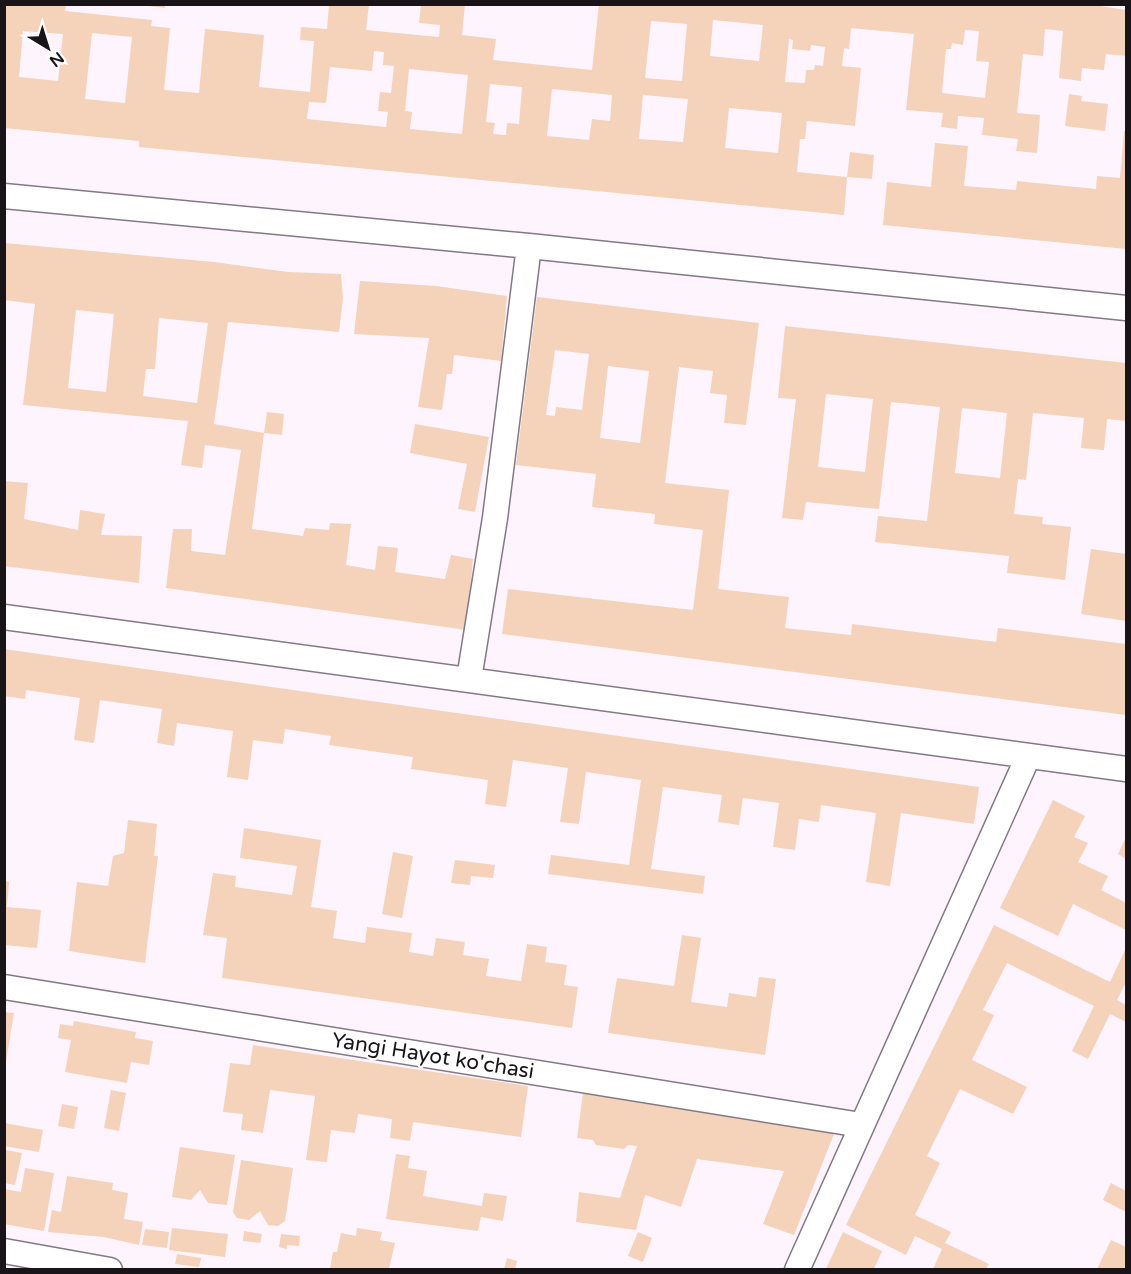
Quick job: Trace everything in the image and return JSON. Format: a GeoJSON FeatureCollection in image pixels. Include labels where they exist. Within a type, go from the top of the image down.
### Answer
{"type":"FeatureCollection","features":[{"type":"Feature","properties":{"kind":"street"},"geometry":{"type":"LineString","coordinates":[[4,196],[529,246],[1126,308]]}},
{"type":"Feature","properties":{"kind":"street"},"geometry":{"type":"LineString","coordinates":[[469,679],[495,518],[529,246]]}},
{"type":"Feature","properties":{"kind":"street"},"geometry":{"type":"LineString","coordinates":[[4,617],[1126,769]]}},
{"type":"Feature","properties":{"kind":"street"},"geometry":{"type":"LineString","coordinates":[[797,1269],[1028,757]]}},
{"type":"Feature","properties":{"kind":"street","name":"Yangi Hayot ko'chasi"},"geometry":{"type":"LineString","coordinates":[[4,987],[861,1125]]}},
{"type":"Feature","properties":{"kind":"street"},"geometry":{"type":"LineString","coordinates":[[4,1251],[110,1269]]}},
{"type":"Feature","properties":{"kind":"building"},"geometry":{"type":"Polygon","coordinates":[[[4,4],[66,4],[65,11],[152,20],[151,26],[170,28],[164,90],[199,93],[205,29],[264,35],[259,87],[310,92],[314,41],[300,40],[301,27],[327,29],[329,4],[369,4],[366,30],[439,37],[440,25],[419,23],[421,4],[465,4],[462,35],[496,39],[493,60],[592,70],[599,4],[1088,4],[1126,10],[1126,56],[1106,54],[1104,70],[1082,68],[1081,81],[1059,78],[1063,31],[1045,29],[1043,56],[1023,54],[1017,113],[1040,115],[1037,153],[1016,151],[1018,139],[982,135],[984,118],[958,116],[957,129],[941,127],[943,113],[906,110],[914,34],[851,28],[849,49],[844,48],[842,66],[861,68],[855,126],[807,121],[805,139],[800,139],[797,172],[847,177],[844,215],[139,147],[139,141],[4,128],[4,4]],[[713,20],[710,56],[759,61],[763,25],[713,20]],[[651,21],[645,78],[682,81],[687,24],[651,21]],[[965,30],[963,45],[952,43],[951,49],[946,49],[942,93],[985,98],[989,62],[976,61],[979,31],[965,30]],[[23,31],[19,77],[58,81],[63,34],[23,31]],[[92,33],[85,99],[125,103],[132,37],[92,33]],[[789,39],[785,82],[805,83],[806,70],[814,70],[815,65],[823,66],[825,47],[811,45],[810,51],[792,49],[793,40],[789,39]],[[374,51],[372,71],[330,67],[326,103],[309,102],[307,119],[386,127],[388,112],[378,111],[380,92],[391,93],[394,66],[383,65],[384,52],[374,51]],[[409,69],[405,111],[412,112],[410,129],[462,134],[468,75],[409,69]],[[490,84],[486,122],[495,123],[493,134],[506,135],[507,123],[519,124],[522,87],[490,84]],[[552,89],[547,136],[589,140],[592,119],[610,121],[612,95],[552,89]],[[643,95],[639,139],[683,142],[688,99],[643,95]],[[729,108],[725,148],[778,153],[782,113],[729,108]]]}},
{"type":"Feature","properties":{"kind":"building"},"geometry":{"type":"Polygon","coordinates":[[[140,5],[165,5],[165,8],[140,5]]]}},
{"type":"Feature","properties":{"kind":"building"},"geometry":{"type":"Polygon","coordinates":[[[1069,94],[1082,96],[1081,101],[1108,104],[1105,131],[1065,126],[1069,94]]]}},
{"type":"Feature","properties":{"kind":"building"},"geometry":{"type":"Polygon","coordinates":[[[1124,131],[1126,132],[1126,249],[883,225],[887,182],[931,187],[935,143],[968,146],[964,186],[1016,190],[1017,181],[1096,189],[1097,176],[1120,178],[1124,131]]]}},
{"type":"Feature","properties":{"kind":"building"},"geometry":{"type":"Polygon","coordinates":[[[850,152],[874,155],[872,179],[847,177],[850,152]]]}},
{"type":"Feature","properties":{"kind":"building"},"geometry":{"type":"Polygon","coordinates":[[[4,243],[214,262],[288,272],[341,274],[343,298],[339,332],[228,322],[214,424],[264,433],[252,529],[303,536],[305,528],[329,530],[330,523],[351,524],[346,565],[375,570],[378,546],[398,548],[395,572],[445,579],[451,555],[473,559],[467,630],[166,588],[173,529],[192,529],[191,551],[225,555],[241,450],[205,445],[202,468],[181,465],[188,421],[23,405],[35,304],[4,300],[4,243]],[[76,310],[68,388],[106,392],[114,314],[76,310]],[[159,318],[155,369],[146,369],[143,396],[197,403],[208,323],[159,318]]]}},
{"type":"Feature","properties":{"kind":"building"},"geometry":{"type":"Polygon","coordinates":[[[360,281],[436,286],[507,296],[501,361],[454,355],[452,374],[447,374],[442,410],[418,407],[429,338],[354,334],[360,281]]]}},
{"type":"Feature","properties":{"kind":"building"},"geometry":{"type":"Polygon","coordinates":[[[537,297],[759,323],[746,425],[724,423],[727,395],[710,393],[713,371],[679,367],[665,483],[729,490],[718,589],[789,597],[785,628],[851,635],[852,624],[996,642],[998,628],[1126,644],[1126,715],[502,634],[508,589],[693,610],[703,530],[654,524],[655,514],[592,507],[596,474],[516,465],[537,297]],[[555,350],[546,415],[555,416],[556,407],[582,410],[589,354],[555,350]],[[608,366],[600,438],[640,443],[649,371],[608,366]]]}},
{"type":"Feature","properties":{"kind":"building"},"geometry":{"type":"Polygon","coordinates":[[[785,326],[1126,363],[1126,421],[1107,419],[1104,450],[1081,448],[1084,418],[1033,413],[1026,480],[1018,479],[1014,514],[1043,517],[1042,524],[1071,527],[1065,580],[1007,573],[1009,556],[875,542],[878,516],[927,521],[940,407],[891,402],[879,509],[806,502],[803,520],[782,518],[796,399],[778,398],[785,326]],[[826,394],[818,467],[865,472],[873,399],[826,394]],[[962,408],[955,473],[1000,478],[1007,413],[962,408]]]}},
{"type":"Feature","properties":{"kind":"building"},"geometry":{"type":"Polygon","coordinates":[[[267,412],[284,414],[282,435],[264,433],[267,412]]]}},
{"type":"Feature","properties":{"kind":"building"},"geometry":{"type":"Polygon","coordinates":[[[415,424],[489,437],[475,512],[458,509],[467,464],[410,453],[415,424]]]}},
{"type":"Feature","properties":{"kind":"building"},"geometry":{"type":"Polygon","coordinates":[[[4,481],[28,483],[24,519],[78,530],[80,510],[105,514],[101,535],[142,536],[139,583],[4,566],[4,481]]]}},
{"type":"Feature","properties":{"kind":"building"},"geometry":{"type":"Polygon","coordinates":[[[1091,549],[1126,554],[1126,621],[1081,614],[1091,549]]]}},
{"type":"Feature","properties":{"kind":"building"},"geometry":{"type":"Polygon","coordinates":[[[4,649],[979,787],[974,824],[901,813],[890,886],[866,882],[876,813],[821,805],[819,822],[799,819],[795,850],[773,847],[779,803],[743,798],[739,825],[718,822],[722,795],[663,787],[651,869],[705,876],[703,894],[548,874],[551,855],[629,865],[641,780],[586,772],[579,824],[560,822],[568,768],[513,760],[506,807],[485,804],[488,780],[411,769],[413,757],[329,745],[331,736],[285,729],[283,744],[253,740],[248,780],[227,777],[233,731],[177,723],[174,746],[157,743],[162,709],[100,700],[94,743],[74,740],[80,698],[26,690],[25,699],[4,696],[4,649]]]}},
{"type":"Feature","properties":{"kind":"building"},"geometry":{"type":"Polygon","coordinates":[[[1053,800],[1085,816],[1074,837],[1088,843],[1078,862],[1108,876],[1101,890],[1126,903],[1126,930],[1073,904],[1058,936],[1000,908],[1053,800]]]}},
{"type":"Feature","properties":{"kind":"building"},"geometry":{"type":"Polygon","coordinates":[[[128,820],[157,824],[154,856],[158,856],[145,963],[69,951],[77,882],[108,886],[113,856],[124,853],[128,820]]]}},
{"type":"Feature","properties":{"kind":"building"},"geometry":{"type":"Polygon","coordinates":[[[244,828],[321,840],[311,907],[337,911],[333,938],[365,943],[367,927],[412,933],[409,952],[433,956],[436,938],[465,942],[463,955],[489,959],[486,976],[521,981],[527,944],[547,947],[545,962],[567,965],[564,985],[578,987],[572,1028],[222,978],[227,938],[203,935],[213,873],[236,876],[235,887],[292,895],[297,866],[240,858],[244,828]]]}},
{"type":"Feature","properties":{"kind":"building"},"geometry":{"type":"Polygon","coordinates":[[[1126,837],[1126,859],[1118,854],[1126,837]]]}},
{"type":"Feature","properties":{"kind":"building"},"geometry":{"type":"Polygon","coordinates":[[[393,852],[413,856],[402,918],[382,914],[393,852]]]}},
{"type":"Feature","properties":{"kind":"building"},"geometry":{"type":"Polygon","coordinates":[[[455,860],[495,865],[493,878],[471,876],[470,885],[451,883],[455,860]]]}},
{"type":"Feature","properties":{"kind":"building"},"geometry":{"type":"Polygon","coordinates":[[[4,881],[9,882],[7,907],[41,910],[37,948],[4,945],[4,881]]]}},
{"type":"Feature","properties":{"kind":"building"},"geometry":{"type":"Polygon","coordinates":[[[994,925],[1110,982],[1126,948],[1126,982],[1117,1000],[1126,1005],[1126,1022],[1110,1014],[1088,1059],[1072,1051],[1094,1006],[1007,963],[983,1010],[994,1015],[972,1060],[1027,1087],[1013,1114],[960,1089],[927,1156],[940,1163],[915,1215],[951,1232],[945,1243],[989,1264],[986,1269],[933,1269],[942,1249],[915,1236],[906,1255],[846,1225],[994,925]]]}},
{"type":"Feature","properties":{"kind":"building"},"geometry":{"type":"Polygon","coordinates":[[[682,935],[701,938],[691,1002],[727,1007],[729,993],[756,997],[759,977],[776,979],[765,1055],[608,1033],[617,978],[674,986],[682,935]]]}},
{"type":"Feature","properties":{"kind":"building"},"geometry":{"type":"Polygon","coordinates":[[[4,1012],[14,1013],[6,1062],[4,1062],[4,1012]]]}},
{"type":"Feature","properties":{"kind":"building"},"geometry":{"type":"Polygon","coordinates":[[[74,1021],[136,1032],[135,1038],[153,1041],[149,1065],[131,1062],[127,1083],[65,1072],[71,1040],[58,1038],[60,1024],[73,1026],[74,1021]]]}},
{"type":"Feature","properties":{"kind":"building"},"geometry":{"type":"Polygon","coordinates":[[[253,1045],[528,1086],[521,1137],[413,1122],[410,1141],[390,1138],[392,1119],[358,1114],[355,1133],[331,1130],[327,1162],[306,1160],[315,1096],[270,1090],[263,1133],[241,1130],[243,1114],[223,1112],[230,1063],[250,1065],[253,1045]]]}},
{"type":"Feature","properties":{"kind":"building"},"geometry":{"type":"Polygon","coordinates":[[[111,1090],[126,1093],[119,1131],[104,1128],[111,1090]]]}},
{"type":"Feature","properties":{"kind":"building"},"geometry":{"type":"Polygon","coordinates":[[[583,1093],[836,1129],[794,1235],[763,1224],[784,1171],[697,1159],[681,1207],[645,1195],[636,1230],[576,1222],[579,1192],[620,1198],[637,1146],[628,1145],[624,1149],[596,1145],[593,1140],[577,1138],[583,1093]]]}},
{"type":"Feature","properties":{"kind":"building"},"geometry":{"type":"Polygon","coordinates":[[[62,1104],[78,1107],[74,1129],[58,1126],[62,1104]]]}},
{"type":"Feature","properties":{"kind":"building"},"geometry":{"type":"Polygon","coordinates":[[[4,1123],[43,1130],[39,1152],[4,1146],[4,1123]]]}},
{"type":"Feature","properties":{"kind":"building"},"geometry":{"type":"Polygon","coordinates":[[[180,1147],[235,1155],[227,1205],[208,1203],[200,1190],[191,1200],[172,1197],[180,1147]]]}},
{"type":"Feature","properties":{"kind":"building"},"geometry":{"type":"Polygon","coordinates":[[[6,1150],[22,1153],[15,1185],[4,1183],[6,1150]]]}},
{"type":"Feature","properties":{"kind":"building"},"geometry":{"type":"Polygon","coordinates":[[[396,1154],[410,1156],[408,1168],[427,1171],[423,1196],[482,1206],[484,1193],[507,1196],[503,1221],[481,1217],[478,1231],[386,1219],[396,1154]]]}},
{"type":"Feature","properties":{"kind":"building"},"geometry":{"type":"Polygon","coordinates":[[[241,1160],[293,1168],[285,1221],[278,1226],[268,1225],[260,1211],[249,1220],[237,1218],[233,1212],[241,1160]]]}},
{"type":"Feature","properties":{"kind":"building"},"geometry":{"type":"Polygon","coordinates":[[[25,1168],[54,1173],[44,1231],[4,1224],[4,1189],[21,1192],[25,1168]]]}},
{"type":"Feature","properties":{"kind":"building"},"geometry":{"type":"Polygon","coordinates":[[[67,1176],[113,1183],[112,1190],[128,1193],[124,1219],[143,1222],[139,1245],[104,1237],[48,1232],[52,1210],[61,1212],[67,1176]]]}},
{"type":"Feature","properties":{"kind":"building"},"geometry":{"type":"Polygon","coordinates":[[[1111,1183],[1126,1191],[1126,1212],[1103,1200],[1111,1183]]]}},
{"type":"Feature","properties":{"kind":"building"},"geometry":{"type":"Polygon","coordinates":[[[172,1228],[228,1234],[225,1257],[169,1250],[172,1228]]]}},
{"type":"Feature","properties":{"kind":"building"},"geometry":{"type":"Polygon","coordinates":[[[357,1228],[382,1232],[380,1240],[395,1243],[389,1269],[330,1269],[333,1252],[337,1252],[341,1233],[356,1236],[357,1228]]]}},
{"type":"Feature","properties":{"kind":"building"},"geometry":{"type":"Polygon","coordinates":[[[145,1229],[169,1232],[167,1248],[142,1245],[145,1229]]]}},
{"type":"Feature","properties":{"kind":"building"},"geometry":{"type":"Polygon","coordinates":[[[244,1231],[262,1234],[260,1243],[243,1241],[244,1231]]]}},
{"type":"Feature","properties":{"kind":"building"},"geometry":{"type":"Polygon","coordinates":[[[638,1232],[652,1238],[643,1262],[628,1256],[638,1232]]]}},
{"type":"Feature","properties":{"kind":"building"},"geometry":{"type":"Polygon","coordinates":[[[843,1232],[882,1251],[874,1269],[826,1269],[843,1232]]]}},
{"type":"Feature","properties":{"kind":"building"},"geometry":{"type":"Polygon","coordinates":[[[281,1234],[300,1236],[299,1246],[287,1245],[287,1249],[279,1247],[281,1234]]]}},
{"type":"Feature","properties":{"kind":"building"},"geometry":{"type":"Polygon","coordinates":[[[1111,1240],[1126,1247],[1126,1269],[1097,1269],[1111,1240]]]}},
{"type":"Feature","properties":{"kind":"building"},"geometry":{"type":"Polygon","coordinates":[[[177,1254],[201,1258],[199,1267],[175,1264],[177,1254]]]}},
{"type":"Feature","properties":{"kind":"building"},"geometry":{"type":"Polygon","coordinates":[[[507,1258],[517,1261],[515,1269],[504,1269],[507,1258]]]}}]}
